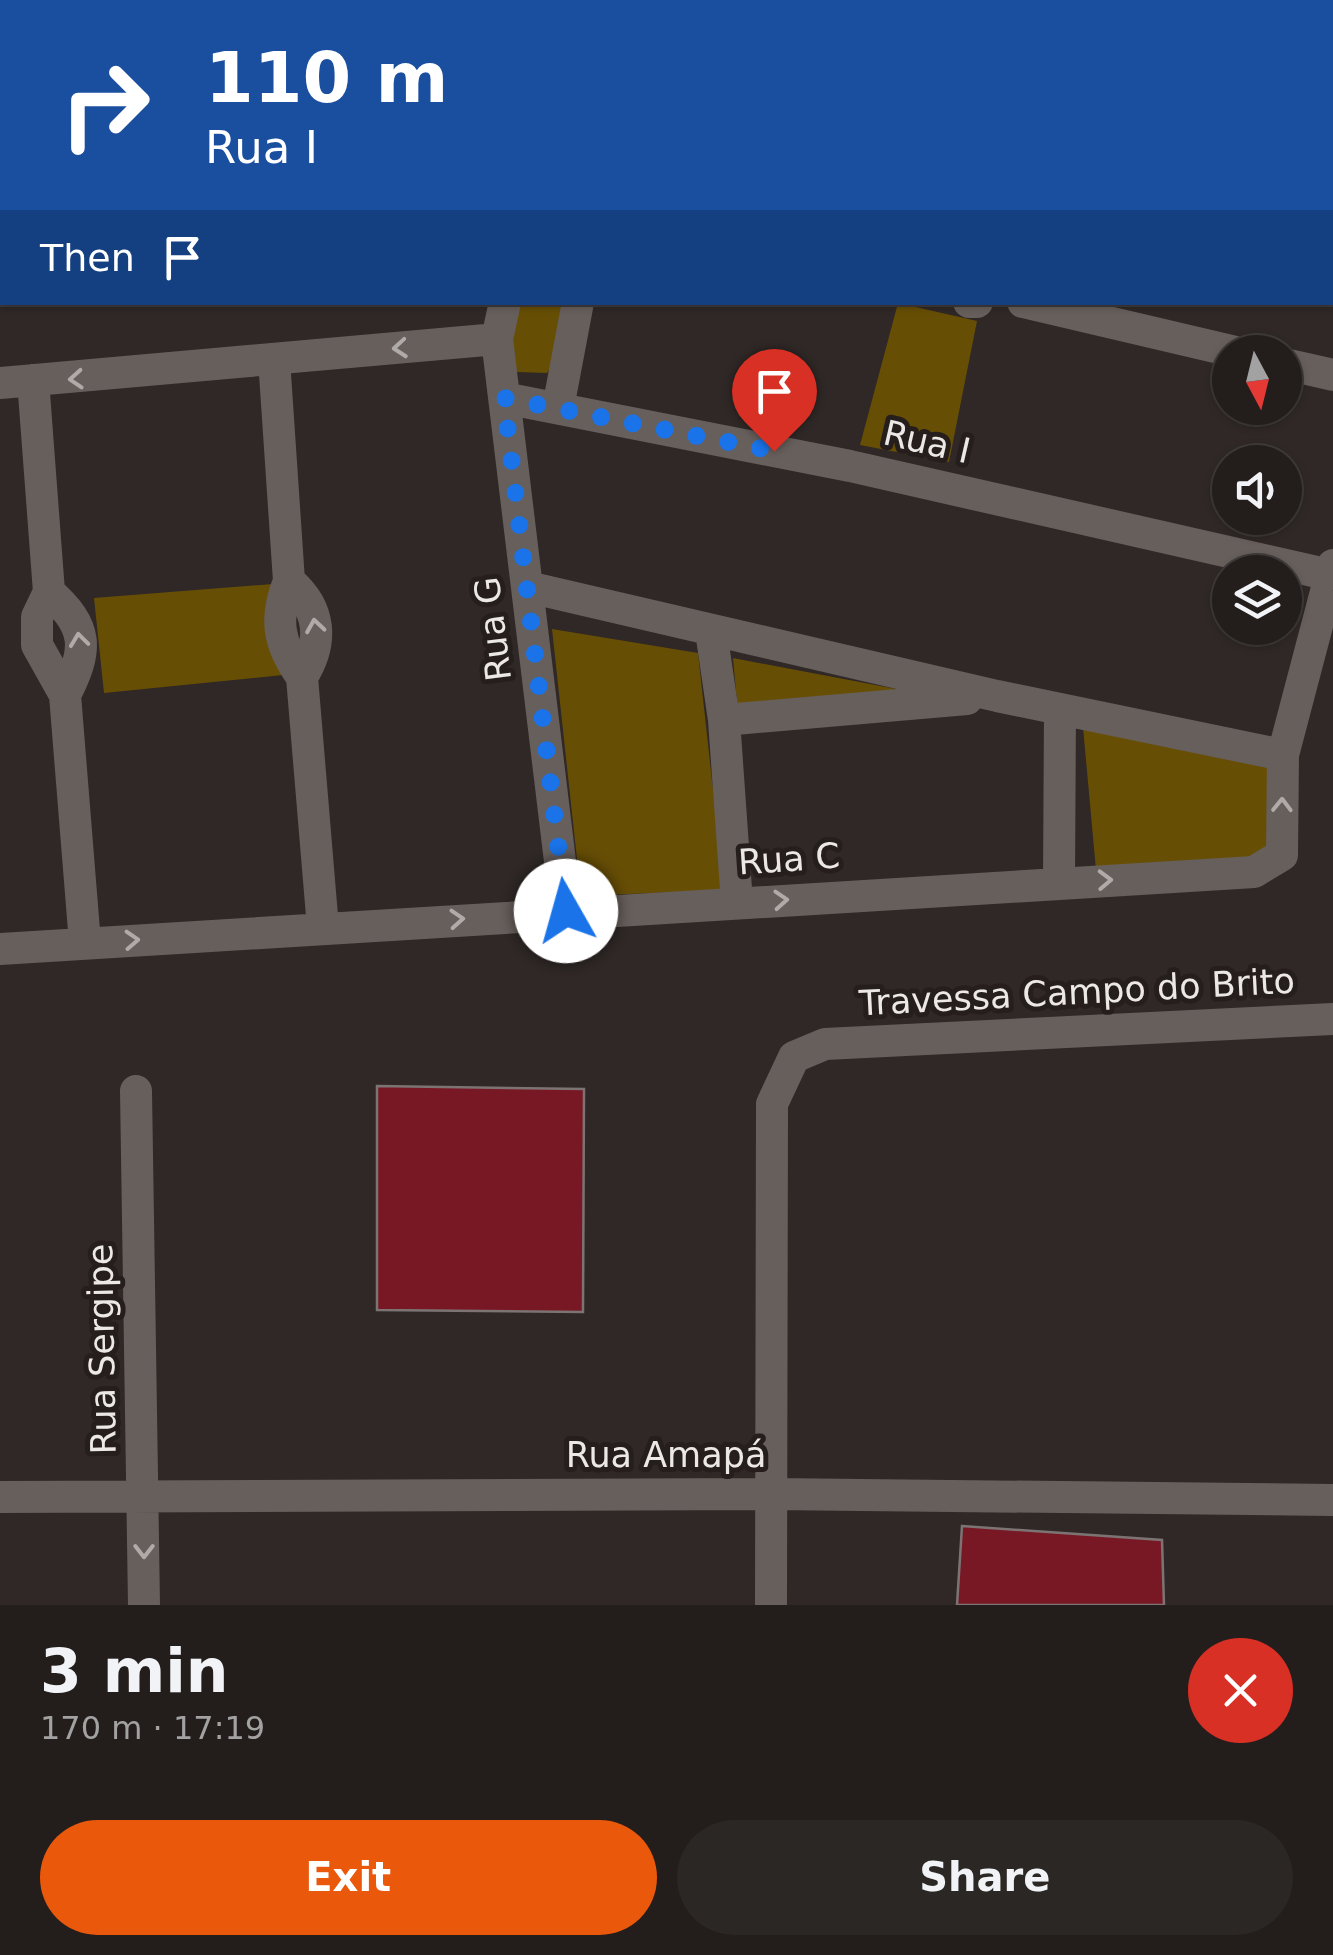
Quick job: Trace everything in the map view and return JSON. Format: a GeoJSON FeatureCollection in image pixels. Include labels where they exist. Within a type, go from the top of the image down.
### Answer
{"type":"FeatureCollection","features":[{"type":"Feature","properties":{"kind":"street","name":"Rua G"},"geometry":{"type":"LineString","coordinates":[[504,305],[497,339],[566,911]]}},
{"type":"Feature","properties":{"kind":"street"},"geometry":{"type":"LineString","coordinates":[[558,408],[577,305]]}},
{"type":"Feature","properties":{"kind":"street"},"geometry":{"type":"LineString","coordinates":[[1036,305],[1212,346]]}},
{"type":"Feature","properties":{"kind":"street"},"geometry":{"type":"LineString","coordinates":[[86,943],[65,695],[38,645],[36,617],[49,592],[16,382],[497,339]]}},
{"type":"Feature","properties":{"kind":"street"},"geometry":{"type":"LineString","coordinates":[[274,359],[289,581],[280,604],[278,625],[283,650],[302,677],[323,928]]}},
{"type":"Feature","properties":{"kind":"street"},"geometry":{"type":"LineString","coordinates":[[1302,368],[1333,376]]}},
{"type":"Feature","properties":{"kind":"street","name":"Rua I"},"geometry":{"type":"LineString","coordinates":[[504,398],[850,466],[1332,570]]}},
{"type":"Feature","properties":{"kind":"street","name":"Rua C"},"geometry":{"type":"LineString","coordinates":[[0,949],[566,911],[1059,882],[1238,876],[1266,867],[1282,855],[1283,755],[1332,570]]}},
{"type":"Feature","properties":{"kind":"street"},"geometry":{"type":"LineString","coordinates":[[528,587],[997,696],[1283,755]]}},
{"type":"Feature","properties":{"kind":"street"},"geometry":{"type":"LineString","coordinates":[[711,631],[724,720],[737,903]]}},
{"type":"Feature","properties":{"kind":"street"},"geometry":{"type":"LineString","coordinates":[[724,720],[997,696]]}},
{"type":"Feature","properties":{"kind":"street"},"geometry":{"type":"LineString","coordinates":[[1059,882],[1060,710]]}},
{"type":"Feature","properties":{"kind":"street","name":"Travessa Campo do Brito"},"geometry":{"type":"LineString","coordinates":[[772,1494],[772,1104],[794,1056],[824,1044],[1333,1019]]}},
{"type":"Feature","properties":{"kind":"street","name":"Rua Sergipe"},"geometry":{"type":"LineString","coordinates":[[136,1091],[144,1605]]}},
{"type":"Feature","properties":{"kind":"street"},"geometry":{"type":"LineString","coordinates":[[771,1605],[772,1494]]}},
{"type":"Feature","properties":{"kind":"street","name":"Rua Amapá"},"geometry":{"type":"LineString","coordinates":[[0,1497],[772,1494],[1333,1500]]}},
{"type":"Feature","properties":{"kind":"shaded area"},"geometry":{"type":"Polygon","coordinates":[[[519,305],[570,305],[562,351],[547,373],[517,372],[511,348],[519,305]]]}},
{"type":"Feature","properties":{"kind":"shaded area"},"geometry":{"type":"Polygon","coordinates":[[[897,305],[977,321],[949,462],[860,445],[897,305]]]}},
{"type":"Feature","properties":{"kind":"shaded area"},"geometry":{"type":"Polygon","coordinates":[[[273,584],[283,675],[104,693],[94,598],[273,584]]]}},
{"type":"Feature","properties":{"kind":"shaded area"},"geometry":{"type":"Polygon","coordinates":[[[552,629],[698,653],[724,890],[581,896],[552,629]]]}},
{"type":"Feature","properties":{"kind":"shaded area"},"geometry":{"type":"Polygon","coordinates":[[[733,658],[928,695],[738,714],[733,658]]]}},
{"type":"Feature","properties":{"kind":"shaded area"},"geometry":{"type":"Polygon","coordinates":[[[1083,727],[1275,763],[1277,855],[1096,870],[1083,727]]]}},
{"type":"Feature","properties":{"kind":"building"},"geometry":{"type":"Polygon","coordinates":[[[377,1086],[584,1089],[583,1312],[377,1310],[377,1086]]]}},
{"type":"Feature","properties":{"kind":"building"},"geometry":{"type":"Polygon","coordinates":[[[962,1526],[1162,1540],[1164,1605],[957,1605],[962,1526]]]}},
{"type":"Feature","properties":{"kind":"route"},"geometry":{"type":"LineString","coordinates":[[566,911],[504,398],[774,451]]}}]}
